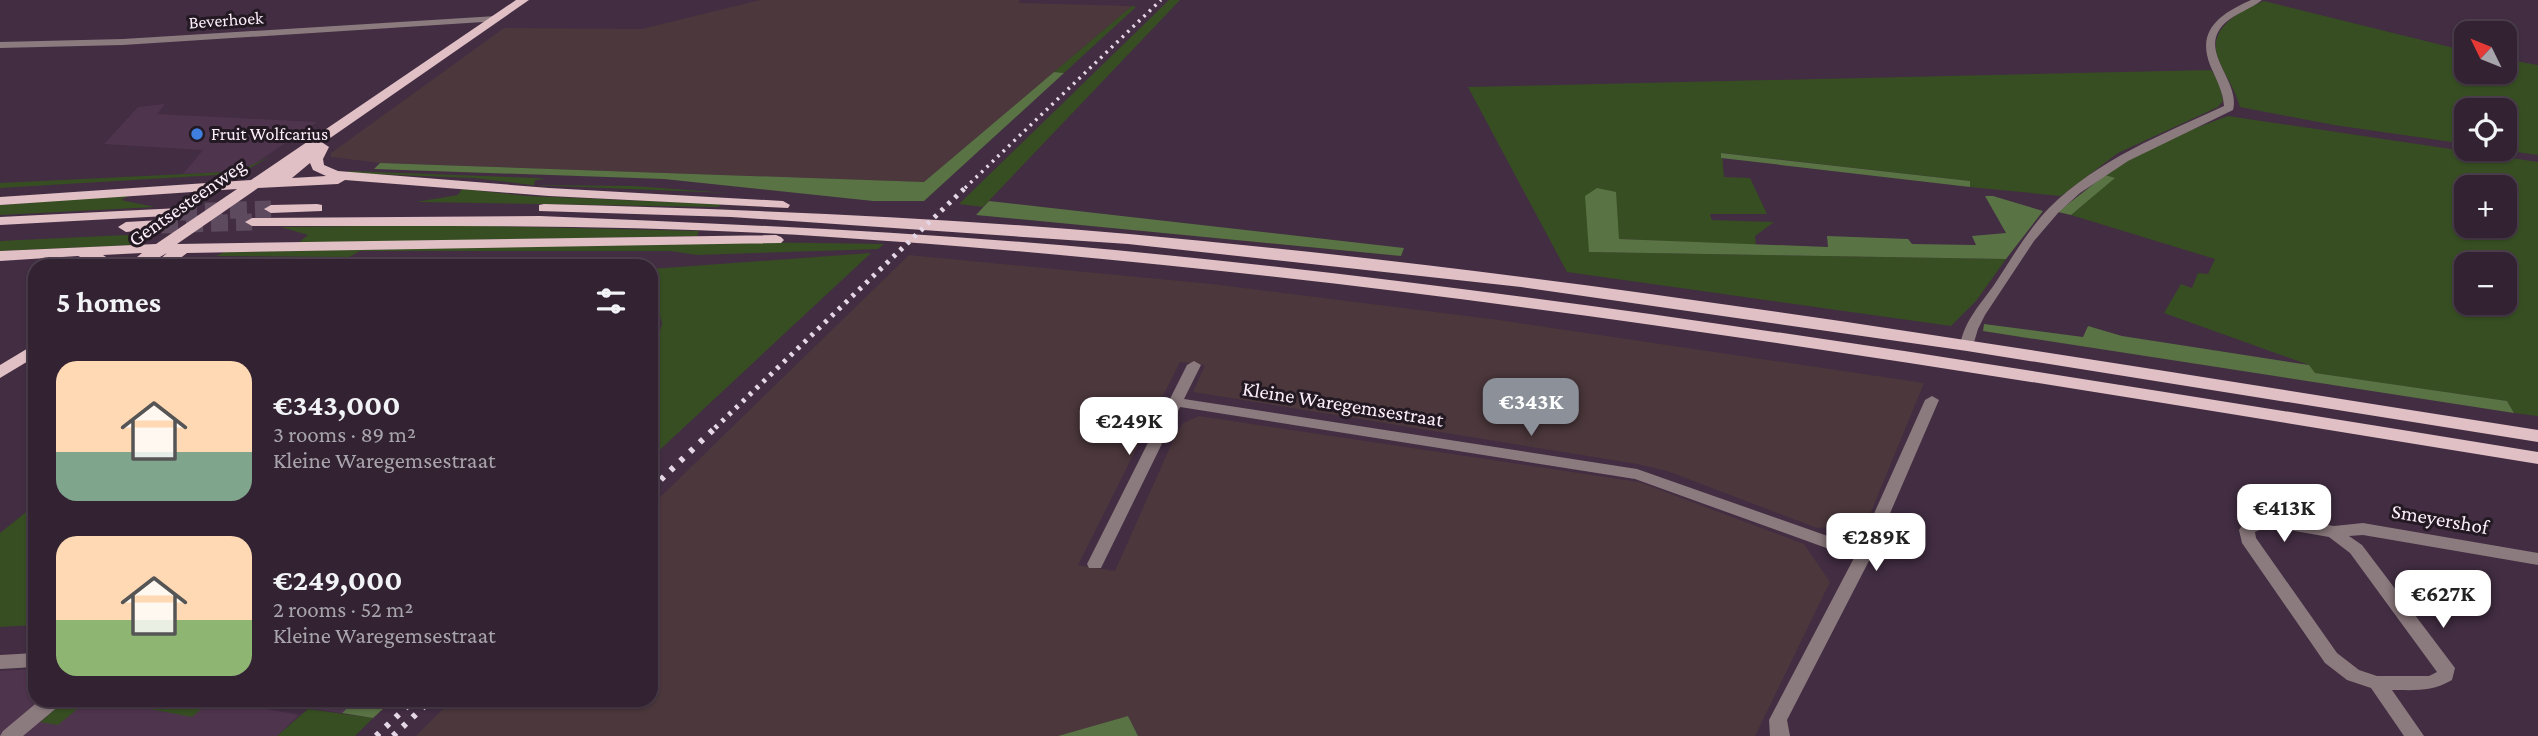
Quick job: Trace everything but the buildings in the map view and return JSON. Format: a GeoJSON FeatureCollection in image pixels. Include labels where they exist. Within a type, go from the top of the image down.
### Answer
{"type":"FeatureCollection","features":[{"type":"Feature","properties":{"kind":"main road","name":"Gentsesteenweg"},"geometry":{"type":"LineString","coordinates":[[144,259],[523,0]]}},
{"type":"Feature","properties":{"kind":"main road","name":"Gentsesteenweg"},"geometry":{"type":"LineString","coordinates":[[169,259],[319,151],[336,127]]}},
{"type":"Feature","properties":{"kind":"main road"},"geometry":{"type":"LineString","coordinates":[[319,151],[316,163],[325,172],[394,180],[474,184],[549,192],[749,201],[848,213],[1110,234],[1128,239]]}},
{"type":"Feature","properties":{"kind":"main road"},"geometry":{"type":"LineString","coordinates":[[0,201],[255,183],[394,180]]}},
{"type":"Feature","properties":{"kind":"main road"},"geometry":{"type":"LineString","coordinates":[[271,209],[573,208],[718,212],[1128,239],[1521,282],[1967,346],[2538,436]]}},
{"type":"Feature","properties":{"kind":"main road"},"geometry":{"type":"LineString","coordinates":[[0,221],[180,212]]}},
{"type":"Feature","properties":{"kind":"main road"},"geometry":{"type":"LineString","coordinates":[[252,222],[561,220],[885,234],[1310,277],[1733,332],[2538,458]]}},
{"type":"Feature","properties":{"kind":"main road"},"geometry":{"type":"LineString","coordinates":[[0,232],[160,225]]}},
{"type":"Feature","properties":{"kind":"main road"},"geometry":{"type":"LineString","coordinates":[[0,256],[160,248],[760,240],[948,241]]}},
{"type":"Feature","properties":{"kind":"main road"},"geometry":{"type":"LineString","coordinates":[[40,254],[91,256],[97,259]]}},
{"type":"Feature","properties":{"kind":"main road"},"geometry":{"type":"LineString","coordinates":[[0,373],[28,354]]}},
{"type":"Feature","properties":{"kind":"street"},"geometry":{"type":"LineString","coordinates":[[1967,346],[1968,332],[1977,315],[2034,233],[2055,209],[2114,163],[2149,142],[2230,108],[2230,93],[2212,60],[2210,45],[2221,20],[2232,11],[2258,0]]}},
{"type":"Feature","properties":{"kind":"street","name":"Beverhoek"},"geometry":{"type":"LineString","coordinates":[[0,45],[123,42],[496,19]]}},
{"type":"Feature","properties":{"kind":"street"},"geometry":{"type":"LineString","coordinates":[[1095,564],[1194,365]]}},
{"type":"Feature","properties":{"kind":"street"},"geometry":{"type":"LineString","coordinates":[[1780,736],[1778,720],[1864,555],[1933,400]]}},
{"type":"Feature","properties":{"kind":"street","name":"Kleine Waregemsestraat"},"geometry":{"type":"LineString","coordinates":[[1177,402],[1637,474],[1864,555]]}},
{"type":"Feature","properties":{"kind":"street","name":"Smeyershof"},"geometry":{"type":"LineString","coordinates":[[2333,532],[2356,549],[2446,668],[2446,675],[2437,682],[2377,683],[2353,675],[2331,658],[2246,533],[2251,525],[2312,527],[2333,532],[2372,530],[2538,559]]}},
{"type":"Feature","properties":{"kind":"street"},"geometry":{"type":"LineString","coordinates":[[0,662],[28,660]]}},
{"type":"Feature","properties":{"kind":"street"},"geometry":{"type":"LineString","coordinates":[[2377,683],[2414,736]]}},
{"type":"Feature","properties":{"kind":"street"},"geometry":{"type":"LineString","coordinates":[[10,736],[45,707]]}},
{"type":"Feature","properties":{"kind":"shaded area"},"geometry":{"type":"Polygon","coordinates":[[[760,0],[1020,0],[1019,3],[1132,6],[924,182],[380,163],[331,157],[331,153],[504,28],[642,29],[760,0]]]}},
{"type":"Feature","properties":{"kind":"shaded area"},"geometry":{"type":"Polygon","coordinates":[[[165,104],[157,114],[317,122],[253,165],[227,172],[183,174],[203,150],[104,144],[138,107],[165,104]]]}},
{"type":"Feature","properties":{"kind":"shaded area"},"geometry":{"type":"Polygon","coordinates":[[[909,255],[1212,284],[1499,320],[1924,383],[1866,524],[1817,528],[1667,471],[1637,464],[1193,392],[1205,365],[1180,362],[1078,565],[1115,571],[1175,436],[1183,423],[1199,416],[1639,482],[1804,544],[1830,582],[1755,736],[1138,736],[1128,716],[1058,736],[416,736],[445,707],[658,707],[658,499],[909,255]]]}},
{"type":"Feature","properties":{"kind":"shaded area"},"geometry":{"type":"Polygon","coordinates":[[[28,669],[28,707],[256,707],[299,715],[277,736],[0,736],[0,671],[28,669]]]}},
{"type":"Feature","properties":{"kind":"shaded area"},"geometry":{"type":"Polygon","coordinates":[[[299,707],[348,707],[342,713],[299,707]]]}},
{"type":"Feature","properties":{"kind":"green space"},"geometry":{"type":"Polygon","coordinates":[[[1169,0],[1180,0],[983,207],[959,204],[1169,0]]]}},
{"type":"Feature","properties":{"kind":"green space"},"geometry":{"type":"Polygon","coordinates":[[[2264,1],[2454,48],[2454,84],[2517,84],[2517,61],[2538,65],[2538,155],[2517,152],[2517,98],[2454,98],[2454,142],[2334,125],[2240,107],[2216,49],[2221,30],[2227,22],[2264,1]]]}},
{"type":"Feature","properties":{"kind":"green space"},"geometry":{"type":"Polygon","coordinates":[[[1132,6],[1136,7],[1064,73],[1054,72],[1132,6]]]}},
{"type":"Feature","properties":{"kind":"green space"},"geometry":{"type":"Polygon","coordinates":[[[2211,70],[2219,82],[2223,101],[2218,107],[2118,153],[2061,196],[1970,187],[1970,181],[1722,153],[1724,177],[1750,178],[1767,214],[1710,214],[1712,220],[1774,222],[1755,236],[1756,245],[1619,239],[1589,252],[2006,259],[1976,301],[1951,326],[1567,272],[1468,87],[2211,70]]]}},
{"type":"Feature","properties":{"kind":"green space"},"geometry":{"type":"Polygon","coordinates":[[[1054,72],[1064,73],[924,201],[873,201],[664,179],[374,169],[380,163],[924,182],[1054,72]]]}},
{"type":"Feature","properties":{"kind":"green space"},"geometry":{"type":"Polygon","coordinates":[[[2228,116],[2454,150],[2454,161],[2517,161],[2517,159],[2538,162],[2538,416],[2514,413],[2507,401],[2314,373],[2309,365],[2164,313],[2181,284],[2192,288],[2198,273],[2208,274],[2215,259],[2071,215],[2114,178],[2105,175],[2143,148],[2228,116]]]}},
{"type":"Feature","properties":{"kind":"green space"},"geometry":{"type":"Polygon","coordinates":[[[1721,153],[1970,181],[1970,187],[1721,158],[1721,153]]]}},
{"type":"Feature","properties":{"kind":"green space"},"geometry":{"type":"Polygon","coordinates":[[[269,157],[250,168],[216,175],[0,188],[0,183],[227,172],[243,169],[269,157]]]}},
{"type":"Feature","properties":{"kind":"green space"},"geometry":{"type":"Polygon","coordinates":[[[347,173],[537,178],[546,179],[535,180],[534,185],[633,186],[729,193],[532,185],[474,178],[347,173]]]}},
{"type":"Feature","properties":{"kind":"green space"},"geometry":{"type":"Polygon","coordinates":[[[2105,175],[2115,178],[2071,215],[2058,212],[2105,175]]]}},
{"type":"Feature","properties":{"kind":"green space"},"geometry":{"type":"Polygon","coordinates":[[[1597,188],[1616,192],[1619,239],[1828,247],[1827,236],[1908,239],[1912,244],[1976,245],[1972,236],[2006,233],[1985,196],[2043,211],[2006,259],[1589,252],[1585,196],[1597,188]]]}},
{"type":"Feature","properties":{"kind":"green space"},"geometry":{"type":"Polygon","coordinates":[[[462,189],[528,196],[720,204],[719,207],[416,202],[458,195],[462,189]]]}},
{"type":"Feature","properties":{"kind":"green space"},"geometry":{"type":"Polygon","coordinates":[[[130,195],[121,200],[155,207],[0,215],[0,205],[130,195]]]}},
{"type":"Feature","properties":{"kind":"green space"},"geometry":{"type":"Polygon","coordinates":[[[989,201],[1404,248],[1401,256],[976,215],[989,201]]]}},
{"type":"Feature","properties":{"kind":"green space"},"geometry":{"type":"Polygon","coordinates":[[[441,225],[699,231],[697,236],[298,243],[308,235],[281,227],[441,225]]]}},
{"type":"Feature","properties":{"kind":"green space"},"geometry":{"type":"Polygon","coordinates":[[[147,234],[133,245],[0,251],[0,241],[147,234]]]}},
{"type":"Feature","properties":{"kind":"green space"},"geometry":{"type":"Polygon","coordinates":[[[741,242],[884,244],[878,249],[697,255],[671,251],[360,251],[349,257],[216,256],[225,252],[741,242]]]}},
{"type":"Feature","properties":{"kind":"green space"},"geometry":{"type":"Polygon","coordinates":[[[871,253],[658,451],[658,339],[662,323],[658,309],[658,268],[871,253]]]}},
{"type":"Feature","properties":{"kind":"green space"},"geometry":{"type":"Polygon","coordinates":[[[1984,324],[2083,337],[2088,326],[2122,336],[2309,365],[2315,373],[2507,401],[2514,413],[1983,331],[1984,324]]]}},
{"type":"Feature","properties":{"kind":"green space"},"geometry":{"type":"Polygon","coordinates":[[[28,511],[28,625],[0,627],[0,533],[28,511]]]}},
{"type":"Feature","properties":{"kind":"green space"},"geometry":{"type":"Polygon","coordinates":[[[58,707],[80,707],[58,725],[40,722],[58,707]]]}},
{"type":"Feature","properties":{"kind":"green space"},"geometry":{"type":"Polygon","coordinates":[[[140,707],[204,707],[192,717],[140,707]]]}},
{"type":"Feature","properties":{"kind":"green space"},"geometry":{"type":"Polygon","coordinates":[[[348,707],[385,707],[373,718],[342,713],[348,707]]]}},
{"type":"Feature","properties":{"kind":"green space"},"geometry":{"type":"Polygon","coordinates":[[[308,709],[373,718],[355,736],[277,736],[308,709]]]}},
{"type":"Feature","properties":{"kind":"green space"},"geometry":{"type":"Polygon","coordinates":[[[1128,716],[1138,736],[1058,736],[1128,716]]]}},
{"type":"Feature","properties":{"kind":"tunnel"},"geometry":{"type":"LineString","coordinates":[[180,212],[271,209]]}},
{"type":"Feature","properties":{"kind":"tunnel"},"geometry":{"type":"LineString","coordinates":[[161,225],[252,222]]}},
{"type":"Feature","properties":{"kind":"railway"},"geometry":{"type":"LineString","coordinates":[[965,188],[1161,0]]}},
{"type":"Feature","properties":{"kind":"railway"},"geometry":{"type":"LineString","coordinates":[[715,428],[967,186]]}},
{"type":"Feature","properties":{"kind":"railway"},"geometry":{"type":"LineString","coordinates":[[658,482],[717,426]]}},
{"type":"Feature","properties":{"kind":"railway"},"geometry":{"type":"LineString","coordinates":[[376,736],[407,707]]}},
{"type":"Feature","properties":{"kind":"railway"},"geometry":{"type":"LineString","coordinates":[[393,736],[424,707]]}},
{"type":"Feature","properties":{"kind":"place","name":"Fruit Wolfcarius"},"geometry":{"type":"Point","coordinates":[197,134]}}]}
